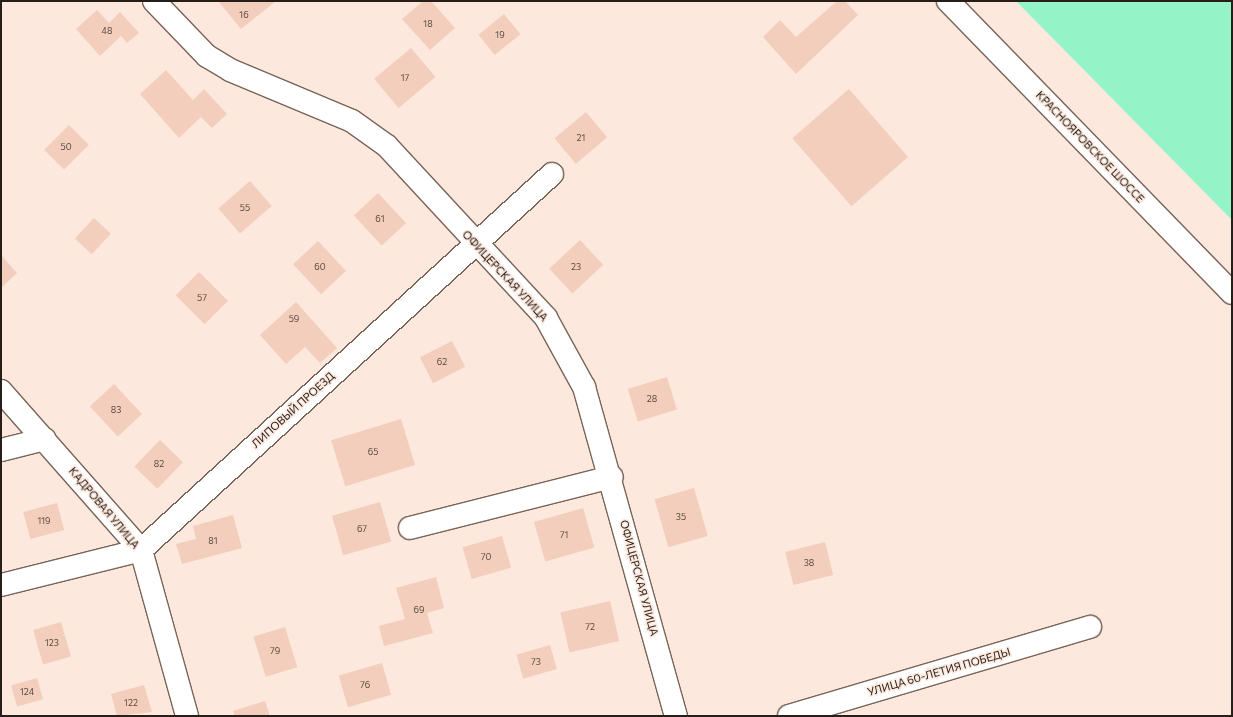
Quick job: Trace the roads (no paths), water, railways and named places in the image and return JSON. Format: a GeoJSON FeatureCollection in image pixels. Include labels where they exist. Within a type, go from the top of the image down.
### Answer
{"type":"FeatureCollection","features":[{"type":"Feature","properties":{"kind":"street","name":"ОФИЦЕРСКАЯ УЛИЦА"},"geometry":{"type":"LineString","coordinates":[[154,1],[207,56],[230,70],[352,121],[387,146],[475,244],[546,318],[584,386],[612,477],[676,716]]}},
{"type":"Feature","properties":{"kind":"street","name":"КРАСНОЯРОВСКОЕ ШОССЕ"},"geometry":{"type":"LineString","coordinates":[[948,1],[1232,293]]}},
{"type":"Feature","properties":{"kind":"street","name":"ЛИПОВЫЙ ПРОЕЗД"},"geometry":{"type":"LineString","coordinates":[[1,585],[141,550],[552,174]]}},
{"type":"Feature","properties":{"kind":"street","name":"КАДРОВАЯ УЛИЦА"},"geometry":{"type":"LineString","coordinates":[[1,391],[45,439],[141,550],[188,716]]}},
{"type":"Feature","properties":{"kind":"street"},"geometry":{"type":"LineString","coordinates":[[1,450],[45,439]]}},
{"type":"Feature","properties":{"kind":"street"},"geometry":{"type":"LineString","coordinates":[[410,528],[612,477]]}},
{"type":"Feature","properties":{"kind":"street","name":"УЛИЦА 60-ЛЕТИЯ ПОБЕДЫ"},"geometry":{"type":"LineString","coordinates":[[789,716],[1090,627]]}}]}
